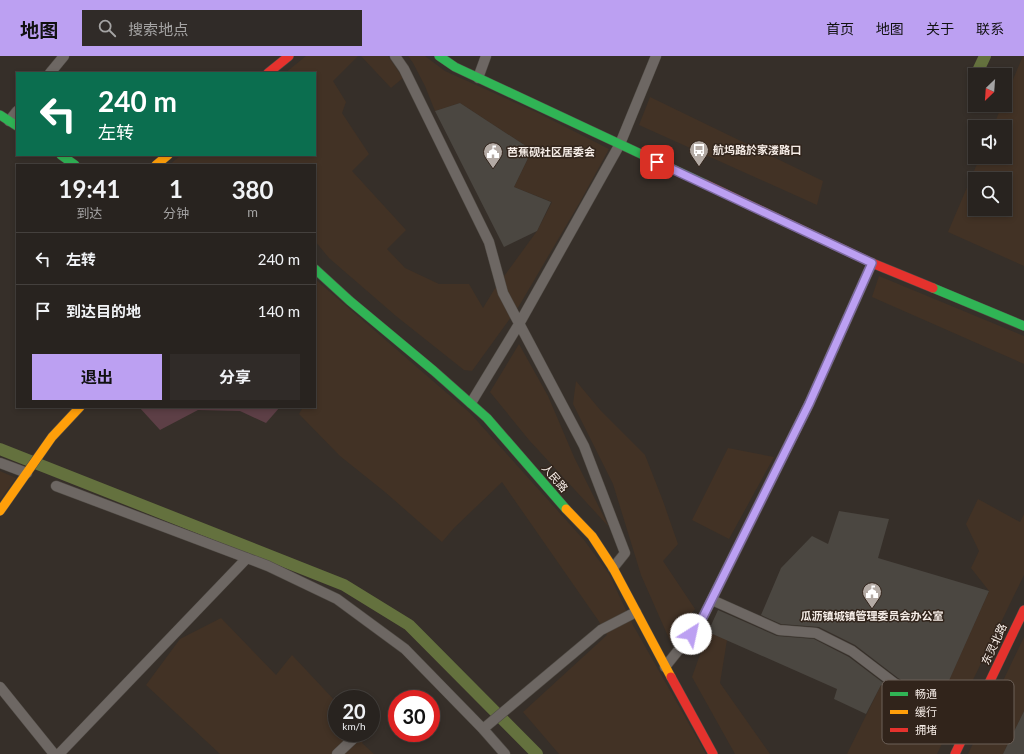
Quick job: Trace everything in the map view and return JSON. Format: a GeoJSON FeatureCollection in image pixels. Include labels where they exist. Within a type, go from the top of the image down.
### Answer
{"type":"FeatureCollection","features":[{"type":"Feature","properties":{"kind":"street"},"geometry":{"type":"LineString","coordinates":[[51,72],[64,56]]}},
{"type":"Feature","properties":{"kind":"street"},"geometry":{"type":"LineString","coordinates":[[269,72],[289,56]]}},
{"type":"Feature","properties":{"kind":"street"},"geometry":{"type":"LineString","coordinates":[[395,56],[404,69],[489,242],[503,293],[584,446],[625,553],[613,568]]}},
{"type":"Feature","properties":{"kind":"street"},"geometry":{"type":"LineString","coordinates":[[439,56],[455,67],[478,78],[872,263],[1024,326]]}},
{"type":"Feature","properties":{"kind":"street"},"geometry":{"type":"LineString","coordinates":[[478,78],[486,56]]}},
{"type":"Feature","properties":{"kind":"street"},"geometry":{"type":"LineString","coordinates":[[471,403],[520,324],[620,144],[656,56]]}},
{"type":"Feature","properties":{"kind":"street"},"geometry":{"type":"LineString","coordinates":[[0,115],[13,123]]}},
{"type":"Feature","properties":{"kind":"street"},"geometry":{"type":"LineString","coordinates":[[62,156],[74,164]]}},
{"type":"Feature","properties":{"kind":"street"},"geometry":{"type":"LineString","coordinates":[[157,164],[167,156]]}},
{"type":"Feature","properties":{"kind":"street"},"geometry":{"type":"LineString","coordinates":[[665,667],[700,623],[712,600],[809,404],[872,263]]}},
{"type":"Feature","properties":{"kind":"street","name":"人民路"},"geometry":{"type":"LineString","coordinates":[[316,270],[350,301],[434,371],[487,418],[561,504],[592,536],[613,568],[713,754]]}},
{"type":"Feature","properties":{"kind":"street"},"geometry":{"type":"LineString","coordinates":[[0,511],[48,442],[79,408]]}},
{"type":"Feature","properties":{"kind":"street"},"geometry":{"type":"LineString","coordinates":[[0,462],[27,473]]}},
{"type":"Feature","properties":{"kind":"street"},"geometry":{"type":"LineString","coordinates":[[56,486],[268,566],[337,599],[406,649],[484,728],[505,754]]}},
{"type":"Feature","properties":{"kind":"street"},"geometry":{"type":"LineString","coordinates":[[59,754],[246,558]]}},
{"type":"Feature","properties":{"kind":"street"},"geometry":{"type":"LineString","coordinates":[[712,600],[779,630],[816,634],[852,651],[890,680]]}},
{"type":"Feature","properties":{"kind":"street","name":"东灵北路"},"geometry":{"type":"LineString","coordinates":[[991,680],[1024,610]]}},
{"type":"Feature","properties":{"kind":"street"},"geometry":{"type":"LineString","coordinates":[[484,728],[601,630],[636,612]]}},
{"type":"Feature","properties":{"kind":"street"},"geometry":{"type":"LineString","coordinates":[[0,688],[54,754]]}},
{"type":"Feature","properties":{"kind":"street"},"geometry":{"type":"LineString","coordinates":[[338,754],[349,742]]}},
{"type":"Feature","properties":{"kind":"street","name":"东灵北路"},"geometry":{"type":"LineString","coordinates":[[955,754],[960,744]]}},
{"type":"Feature","properties":{"kind":"shaded area"},"geometry":{"type":"Polygon","coordinates":[[[306,56],[358,56],[333,81],[346,102],[342,113],[369,154],[352,171],[406,230],[387,249],[405,268],[439,284],[469,284],[483,308],[494,290],[537,231],[552,202],[514,187],[532,150],[460,103],[435,111],[425,86],[408,56],[425,56],[445,71],[536,112],[609,149],[519,306],[472,371],[464,370],[396,316],[329,258],[316,242],[316,164],[170,164],[180,156],[316,156],[316,72],[286,72],[306,56]]]}},
{"type":"Feature","properties":{"kind":"shaded area"},"geometry":{"type":"Polygon","coordinates":[[[361,56],[388,56],[403,78],[391,88],[361,56]]]}},
{"type":"Feature","properties":{"kind":"shaded area"},"geometry":{"type":"Polygon","coordinates":[[[1024,56],[1024,266],[948,232],[968,185],[968,216],[1012,216],[1012,172],[974,172],[977,164],[1012,164],[1012,120],[996,120],[999,112],[1012,112],[1012,82],[1024,56]]]}},
{"type":"Feature","properties":{"kind":"shaded area"},"geometry":{"type":"Polygon","coordinates":[[[650,97],[823,181],[817,205],[639,125],[650,97]]]}},
{"type":"Feature","properties":{"kind":"shaded area"},"geometry":{"type":"Polygon","coordinates":[[[879,276],[1024,336],[1024,364],[872,297],[879,276]]]}},
{"type":"Feature","properties":{"kind":"shaded area"},"geometry":{"type":"Polygon","coordinates":[[[316,280],[470,413],[584,540],[609,574],[633,625],[706,754],[559,754],[523,712],[607,635],[502,482],[454,528],[442,542],[385,492],[340,456],[299,414],[302,408],[316,408],[316,280]]]}},
{"type":"Feature","properties":{"kind":"shaded area"},"geometry":{"type":"Polygon","coordinates":[[[519,344],[548,396],[574,457],[609,527],[529,440],[490,392],[519,344]]]}},
{"type":"Feature","properties":{"kind":"shaded area"},"geometry":{"type":"Polygon","coordinates":[[[576,381],[601,411],[645,455],[663,501],[678,544],[663,561],[695,609],[670,641],[641,575],[613,484],[573,404],[576,381]]]}},
{"type":"Feature","properties":{"kind":"shaded area"},"geometry":{"type":"Polygon","coordinates":[[[140,408],[279,408],[266,423],[240,411],[198,410],[160,430],[140,408]]]}},
{"type":"Feature","properties":{"kind":"shaded area"},"geometry":{"type":"Polygon","coordinates":[[[728,448],[774,457],[729,539],[692,520],[728,448]]]}},
{"type":"Feature","properties":{"kind":"shaded area"},"geometry":{"type":"Polygon","coordinates":[[[0,471],[16,478],[0,500],[0,471]]]}},
{"type":"Feature","properties":{"kind":"shaded area"},"geometry":{"type":"Polygon","coordinates":[[[978,499],[1020,522],[1024,514],[1024,575],[973,680],[949,680],[989,591],[971,568],[979,551],[966,524],[978,499]]]}},
{"type":"Feature","properties":{"kind":"shaded area"},"geometry":{"type":"Polygon","coordinates":[[[221,618],[276,675],[292,655],[328,693],[328,742],[363,742],[374,754],[220,754],[146,685],[180,639],[221,618]]]}},
{"type":"Feature","properties":{"kind":"shaded area"},"geometry":{"type":"Polygon","coordinates":[[[708,632],[727,640],[720,683],[770,754],[735,754],[692,677],[708,632]]]}},
{"type":"Feature","properties":{"kind":"shaded area"},"geometry":{"type":"Polygon","coordinates":[[[1024,637],[1024,711],[1014,731],[1014,680],[1003,680],[1024,637]]]}},
{"type":"Feature","properties":{"kind":"shaded area"},"geometry":{"type":"Polygon","coordinates":[[[881,685],[882,744],[942,744],[937,754],[847,754],[881,685]]]}},
{"type":"Feature","properties":{"kind":"shaded area"},"geometry":{"type":"Polygon","coordinates":[[[973,744],[1008,744],[1003,754],[968,754],[973,744]]]}},
{"type":"Feature","properties":{"kind":"building","name":"芭蕉砚社区居委会"},"geometry":{"type":"Polygon","coordinates":[[[460,103],[532,150],[514,187],[551,202],[537,231],[504,247],[435,111],[460,103]]]}},
{"type":"Feature","properties":{"kind":"building","name":"瓜沥镇城镇管理委员会办公室"},"geometry":{"type":"Polygon","coordinates":[[[839,511],[889,519],[878,558],[989,591],[949,680],[901,680],[855,645],[819,627],[781,624],[761,615],[781,568],[812,536],[828,544],[839,511]]]}},
{"type":"Feature","properties":{"kind":"building"},"geometry":{"type":"Polygon","coordinates":[[[718,610],[777,636],[814,639],[849,657],[882,682],[882,686],[866,714],[834,699],[837,689],[708,632],[718,610]]]}},
{"type":"Feature","properties":{"kind":"building"},"geometry":{"type":"Polygon","coordinates":[[[1024,711],[1024,754],[1003,754],[1008,744],[1014,744],[1014,731],[1024,711]]]}},
{"type":"Feature","properties":{"kind":"waterway"},"geometry":{"type":"LineString","coordinates":[[979,68],[985,56]]}},
{"type":"Feature","properties":{"kind":"waterway"},"geometry":{"type":"LineString","coordinates":[[0,449],[344,585],[409,625],[537,754]]}},
{"type":"Feature","properties":{"kind":"traffic: fast"},"geometry":{"type":"LineString","coordinates":[[439,56],[455,67],[705,184]]}},
{"type":"Feature","properties":{"kind":"traffic: fast"},"geometry":{"type":"LineString","coordinates":[[0,115],[16,125]]}},
{"type":"Feature","properties":{"kind":"traffic: fast"},"geometry":{"type":"LineString","coordinates":[[62,156],[74,164]]}},
{"type":"Feature","properties":{"kind":"traffic: fast"},"geometry":{"type":"LineString","coordinates":[[316,270],[350,301],[434,371],[487,418],[566,509]]}},
{"type":"Feature","properties":{"kind":"traffic: fast"},"geometry":{"type":"LineString","coordinates":[[933,288],[1024,326]]}},
{"type":"Feature","properties":{"kind":"traffic: slow"},"geometry":{"type":"LineString","coordinates":[[157,164],[167,156]]}},
{"type":"Feature","properties":{"kind":"traffic: slow"},"geometry":{"type":"LineString","coordinates":[[0,511],[52,437],[79,408]]}},
{"type":"Feature","properties":{"kind":"traffic: slow"},"geometry":{"type":"LineString","coordinates":[[566,509],[592,536],[613,568],[671,677]]}},
{"type":"Feature","properties":{"kind":"traffic: jam"},"geometry":{"type":"LineString","coordinates":[[269,72],[289,56]]}},
{"type":"Feature","properties":{"kind":"traffic: jam"},"geometry":{"type":"LineString","coordinates":[[705,184],[872,263],[933,288]]}},
{"type":"Feature","properties":{"kind":"traffic: jam"},"geometry":{"type":"LineString","coordinates":[[990,680],[1024,610]]}},
{"type":"Feature","properties":{"kind":"traffic: jam"},"geometry":{"type":"LineString","coordinates":[[671,677],[713,754]]}},
{"type":"Feature","properties":{"kind":"traffic: jam"},"geometry":{"type":"LineString","coordinates":[[955,754],[960,744]]}},
{"type":"Feature","properties":{"kind":"place","name":"航坞路於家溇路口"},"geometry":{"type":"Point","coordinates":[699,167]}},
{"type":"Feature","properties":{"kind":"place","name":"芭蕉砚社区居委会"},"geometry":{"type":"Point","coordinates":[493,169]}},
{"type":"Feature","properties":{"kind":"place","name":"瓜沥镇城镇管理委员会办公室"},"geometry":{"type":"Point","coordinates":[872,609]}},
{"type":"Feature","properties":{"kind":"route"},"geometry":{"type":"LineString","coordinates":[[657,162],[872,263],[809,404],[700,623],[691,634]]}}]}
